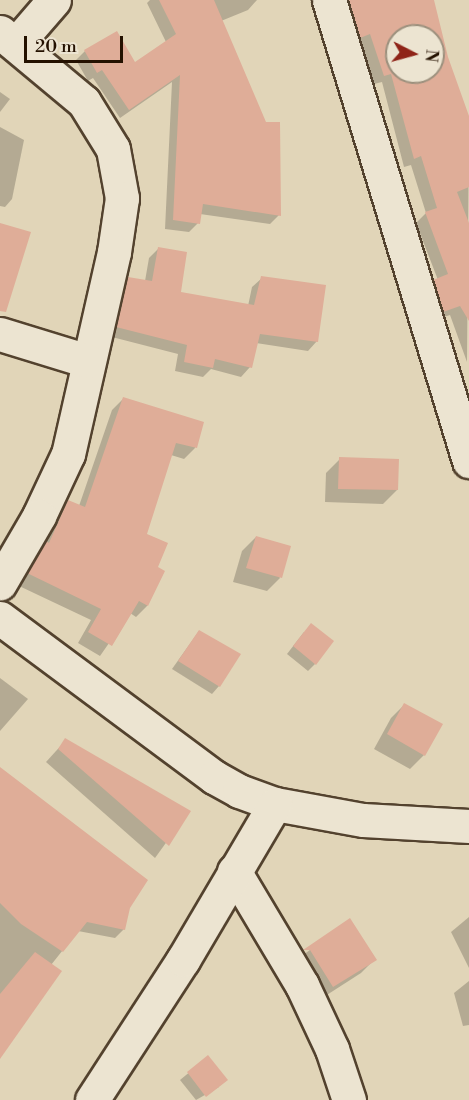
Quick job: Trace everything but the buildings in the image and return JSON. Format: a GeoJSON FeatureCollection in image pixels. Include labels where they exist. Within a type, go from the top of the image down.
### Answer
{"type":"FeatureCollection","features":[{"type":"Feature","properties":{"kind":"street"},"geometry":{"type":"LineString","coordinates":[[0,583],[39,516],[68,454],[122,198],[113,149],[84,102],[8,38],[54,0]]}},
{"type":"Feature","properties":{"kind":"street"},"geometry":{"type":"LineString","coordinates":[[329,0],[460,407],[469,461]]}},
{"type":"Feature","properties":{"kind":"street"},"geometry":{"type":"LineString","coordinates":[[0,334],[88,361]]}},
{"type":"Feature","properties":{"kind":"street"},"geometry":{"type":"LineString","coordinates":[[0,618],[214,777],[275,804],[363,820],[469,826]]}},
{"type":"Feature","properties":{"kind":"street"},"geometry":{"type":"LineString","coordinates":[[92,1100],[159,1000],[275,804]]}},
{"type":"Feature","properties":{"kind":"street"},"geometry":{"type":"LineString","coordinates":[[234,871],[302,986],[332,1049],[349,1100]]}}]}
